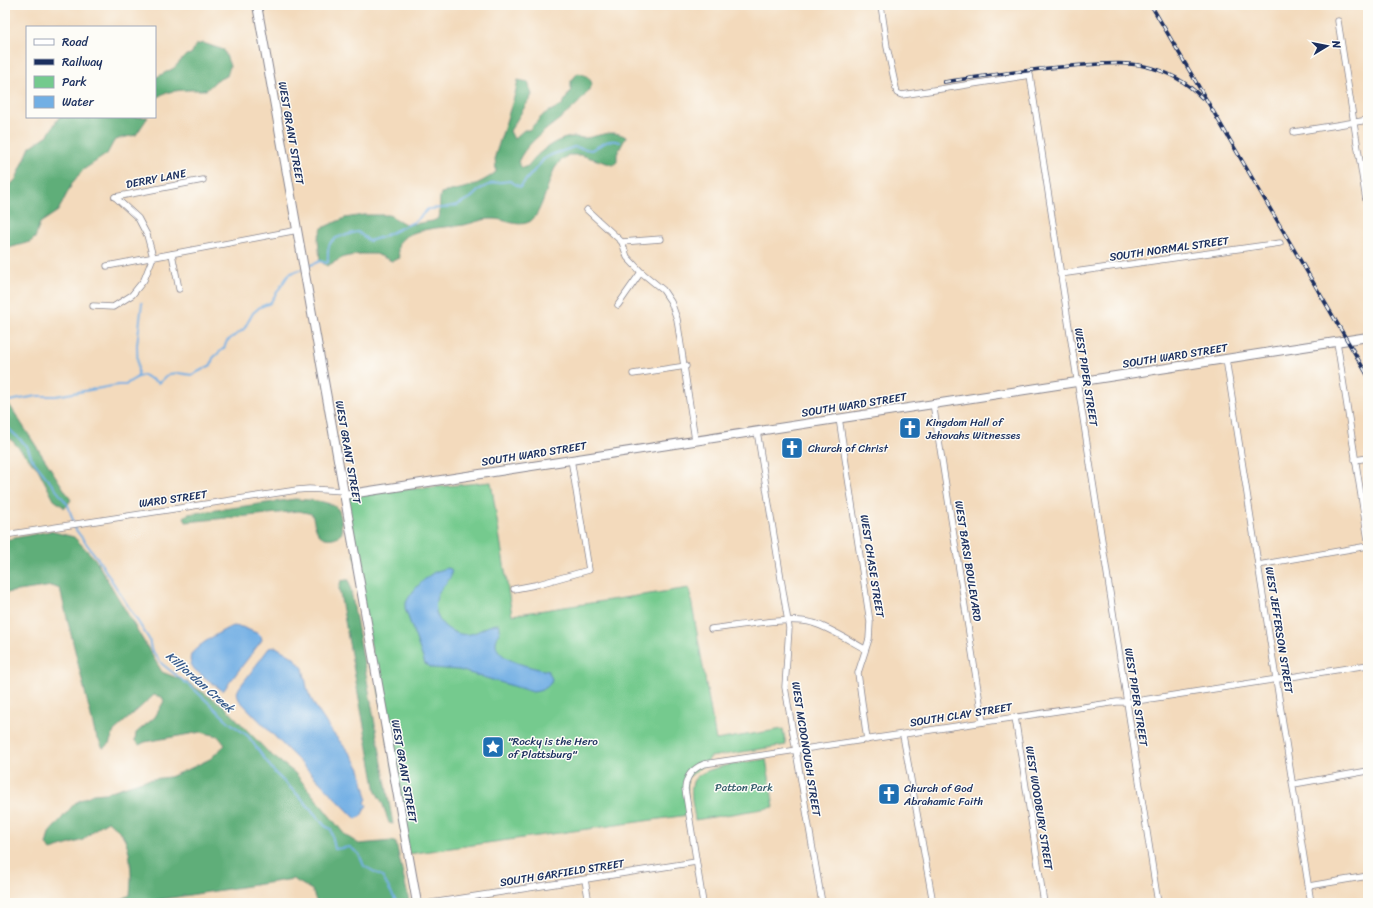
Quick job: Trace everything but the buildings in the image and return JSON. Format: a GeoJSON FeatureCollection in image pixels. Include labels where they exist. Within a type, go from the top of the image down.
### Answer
{"type":"FeatureCollection","features":[{"type":"Feature","properties":{"kind":"street","name":"WEST GRANT STREET"},"geometry":{"type":"LineString","coordinates":[[257,5],[417,903]]}},
{"type":"Feature","properties":{"kind":"street","name":"WEST PIPER STREET"},"geometry":{"type":"LineString","coordinates":[[882,5],[887,47],[897,93],[902,95],[1030,75],[1158,903]]}},
{"type":"Feature","properties":{"kind":"street"},"geometry":{"type":"LineString","coordinates":[[1338,21],[1368,214]]}},
{"type":"Feature","properties":{"kind":"street"},"geometry":{"type":"LineString","coordinates":[[1294,132],[1368,120]]}},
{"type":"Feature","properties":{"kind":"street","name":"DERRY LANE"},"geometry":{"type":"LineString","coordinates":[[153,257],[147,234],[138,218],[115,197],[203,180]]}},
{"type":"Feature","properties":{"kind":"street"},"geometry":{"type":"LineString","coordinates":[[587,210],[622,242],[627,257],[641,272],[663,290],[671,302],[677,319],[686,366],[695,440]]}},
{"type":"Feature","properties":{"kind":"street"},"geometry":{"type":"LineString","coordinates":[[107,266],[298,230]]}},
{"type":"Feature","properties":{"kind":"street"},"geometry":{"type":"LineString","coordinates":[[622,242],[661,238]]}},
{"type":"Feature","properties":{"kind":"street","name":"SOUTH NORMAL STREET"},"geometry":{"type":"LineString","coordinates":[[1060,274],[1280,243]]}},
{"type":"Feature","properties":{"kind":"street"},"geometry":{"type":"LineString","coordinates":[[172,254],[180,289]]}},
{"type":"Feature","properties":{"kind":"street"},"geometry":{"type":"LineString","coordinates":[[93,306],[113,307],[132,295],[144,280],[153,257]]}},
{"type":"Feature","properties":{"kind":"street"},"geometry":{"type":"LineString","coordinates":[[618,305],[641,272]]}},
{"type":"Feature","properties":{"kind":"street","name":"SOUTH WARD STREET"},"geometry":{"type":"LineString","coordinates":[[344,493],[1368,337]]}},
{"type":"Feature","properties":{"kind":"street"},"geometry":{"type":"LineString","coordinates":[[1337,342],[1368,540]]}},
{"type":"Feature","properties":{"kind":"street","name":"WEST JEFFERSON STREET"},"geometry":{"type":"LineString","coordinates":[[1226,359],[1294,784],[1311,903]]}},
{"type":"Feature","properties":{"kind":"street"},"geometry":{"type":"LineString","coordinates":[[633,374],[686,366]]}},
{"type":"Feature","properties":{"kind":"street","name":"WEST BARSI BOULEVARD"},"geometry":{"type":"LineString","coordinates":[[933,404],[983,722]]}},
{"type":"Feature","properties":{"kind":"street","name":"WEST CHASE STREET"},"geometry":{"type":"LineString","coordinates":[[839,418],[870,622],[869,640],[865,648],[858,673],[867,740]]}},
{"type":"Feature","properties":{"kind":"street","name":"WEST MCDONOUGH STREET"},"geometry":{"type":"LineString","coordinates":[[757,431],[790,635],[785,687],[822,903]]}},
{"type":"Feature","properties":{"kind":"street"},"geometry":{"type":"LineString","coordinates":[[1356,460],[1368,458]]}},
{"type":"Feature","properties":{"kind":"street"},"geometry":{"type":"LineString","coordinates":[[514,589],[535,585],[589,570],[571,459]]}},
{"type":"Feature","properties":{"kind":"street","name":"WARD STREET"},"geometry":{"type":"LineString","coordinates":[[5,535],[303,490],[344,493]]}},
{"type":"Feature","properties":{"kind":"street"},"geometry":{"type":"LineString","coordinates":[[1258,565],[1368,546]]}},
{"type":"Feature","properties":{"kind":"street"},"geometry":{"type":"LineString","coordinates":[[712,629],[788,621],[814,623],[865,648]]}},
{"type":"Feature","properties":{"kind":"street","name":"SOUTH CLAY STREET"},"geometry":{"type":"LineString","coordinates":[[703,903],[685,793],[686,781],[689,775],[697,767],[707,763],[1117,702],[1127,702],[1277,681],[1368,665]]}},
{"type":"Feature","properties":{"kind":"street","name":"WEST WOODBURY STREET"},"geometry":{"type":"LineString","coordinates":[[1015,717],[1044,903]]}},
{"type":"Feature","properties":{"kind":"street"},"geometry":{"type":"LineString","coordinates":[[903,734],[933,903]]}},
{"type":"Feature","properties":{"kind":"street"},"geometry":{"type":"LineString","coordinates":[[1294,784],[1368,771]]}},
{"type":"Feature","properties":{"kind":"street","name":"SOUTH GARFIELD STREET"},"geometry":{"type":"LineString","coordinates":[[431,903],[696,862]]}},
{"type":"Feature","properties":{"kind":"street"},"geometry":{"type":"LineString","coordinates":[[1309,886],[1368,876]]}},
{"type":"Feature","properties":{"kind":"street"},"geometry":{"type":"LineString","coordinates":[[585,880],[589,903]]}},
{"type":"Feature","properties":{"kind":"green space"},"geometry":{"type":"Polygon","coordinates":[[[203,43],[224,50],[230,66],[227,76],[217,80],[206,90],[170,92],[163,94],[156,100],[156,77],[174,68],[186,55],[191,54],[196,45],[203,43]]]}},
{"type":"Feature","properties":{"kind":"green space"},"geometry":{"type":"Polygon","coordinates":[[[578,73],[590,79],[592,84],[585,95],[576,105],[534,141],[518,162],[522,168],[528,166],[542,151],[561,140],[574,137],[584,138],[615,133],[626,137],[617,154],[617,162],[613,165],[581,155],[568,155],[555,168],[537,213],[533,219],[524,224],[488,219],[464,225],[420,231],[401,240],[398,248],[400,258],[392,261],[376,254],[360,254],[344,257],[327,266],[320,261],[318,238],[322,228],[345,218],[363,215],[389,215],[407,225],[433,221],[439,218],[441,193],[476,184],[490,177],[496,172],[495,156],[518,80],[528,82],[532,95],[510,131],[514,139],[524,130],[529,130],[544,114],[562,105],[571,90],[571,81],[578,73]]]}},
{"type":"Feature","properties":{"kind":"green space"},"geometry":{"type":"Polygon","coordinates":[[[58,118],[147,118],[136,135],[114,141],[107,154],[83,170],[73,182],[58,211],[40,223],[35,238],[30,242],[5,249],[5,190],[16,179],[30,147],[48,135],[58,118]]]}},
{"type":"Feature","properties":{"kind":"green space"},"geometry":{"type":"Polygon","coordinates":[[[5,398],[71,500],[65,508],[54,500],[38,469],[5,433],[5,398]]]}},
{"type":"Feature","properties":{"kind":"green space","name":"Patton Park"},"geometry":{"type":"Polygon","coordinates":[[[491,482],[512,615],[689,588],[716,740],[783,729],[786,745],[710,757],[707,763],[687,778],[688,815],[408,854],[344,495],[491,482]]]}},
{"type":"Feature","properties":{"kind":"green space"},"geometry":{"type":"Polygon","coordinates":[[[295,499],[319,501],[336,507],[341,516],[342,533],[333,538],[322,537],[316,529],[312,514],[299,511],[186,522],[184,517],[188,514],[295,499]]]}},
{"type":"Feature","properties":{"kind":"green space"},"geometry":{"type":"Polygon","coordinates":[[[50,531],[74,537],[95,559],[162,672],[187,682],[224,706],[270,754],[295,773],[345,835],[359,844],[392,841],[396,843],[409,901],[408,903],[317,903],[312,890],[293,879],[138,903],[115,903],[130,895],[130,863],[128,847],[122,834],[108,821],[98,827],[83,840],[51,850],[46,845],[49,833],[75,803],[93,794],[105,793],[145,780],[169,777],[210,759],[225,745],[218,736],[201,732],[145,742],[139,745],[135,741],[136,733],[155,717],[164,701],[162,697],[154,695],[114,731],[109,744],[103,748],[95,733],[60,589],[52,586],[5,593],[5,540],[50,531]]]}},
{"type":"Feature","properties":{"kind":"green space"},"geometry":{"type":"Polygon","coordinates":[[[349,580],[393,824],[389,823],[382,802],[376,792],[339,588],[341,581],[349,580]]]}},
{"type":"Feature","properties":{"kind":"green space","name":"Patton Park"},"geometry":{"type":"Polygon","coordinates":[[[766,759],[774,807],[695,820],[691,791],[693,782],[697,777],[715,768],[766,759]]]}},
{"type":"Feature","properties":{"kind":"water"},"geometry":{"type":"Polygon","coordinates":[[[447,568],[451,569],[452,572],[448,581],[439,592],[436,603],[439,620],[452,631],[466,635],[499,624],[500,631],[496,642],[497,649],[508,659],[525,666],[548,671],[552,679],[547,687],[533,692],[459,670],[433,668],[425,664],[405,608],[408,598],[426,578],[435,572],[447,568]]]}},
{"type":"Feature","properties":{"kind":"water"},"geometry":{"type":"Polygon","coordinates":[[[233,626],[242,627],[259,634],[262,640],[223,691],[195,670],[192,666],[190,657],[193,652],[203,643],[233,626]]]}},
{"type":"Feature","properties":{"kind":"water"},"geometry":{"type":"Polygon","coordinates":[[[276,647],[293,657],[303,668],[308,692],[315,706],[332,732],[353,757],[360,769],[367,798],[365,803],[367,805],[361,816],[356,819],[239,700],[237,693],[239,688],[269,648],[276,647]]]}},
{"type":"Feature","properties":{"kind":"waterway"},"geometry":{"type":"LineString","coordinates":[[306,267],[320,261],[326,263],[328,262],[330,243],[340,236],[358,232],[369,241],[382,237],[416,221],[428,209],[457,205],[472,197],[480,189],[493,183],[510,181],[520,187],[544,159],[551,155],[574,147],[591,150],[608,141],[620,142]]}},
{"type":"Feature","properties":{"kind":"waterway"},"geometry":{"type":"LineString","coordinates":[[136,378],[143,375],[159,383],[169,374],[178,373],[192,375],[211,365],[213,358],[224,348],[227,341],[244,329],[253,313],[260,307],[270,303],[289,274],[302,269]]}},
{"type":"Feature","properties":{"kind":"waterway"},"geometry":{"type":"LineString","coordinates":[[5,398],[9,401],[37,396],[56,396],[118,385],[126,385],[138,375],[137,345],[142,303]]}},
{"type":"Feature","properties":{"kind":"waterway","name":"Killjordan Creek"},"geometry":{"type":"LineString","coordinates":[[5,421],[9,429],[27,446],[32,459],[68,505],[76,530],[98,559],[149,639],[151,649],[162,664],[195,690],[229,722],[248,736],[275,773],[303,800],[325,826],[331,829],[335,849],[350,847],[359,854],[364,866],[382,876],[397,903]]}},
{"type":"Feature","properties":{"kind":"railway"},"geometry":{"type":"LineString","coordinates":[[1151,5],[1368,376]]}},
{"type":"Feature","properties":{"kind":"railway"},"geometry":{"type":"LineString","coordinates":[[944,82],[1066,66],[1129,64],[1144,66],[1169,74],[1190,87],[1202,98]]}},
{"type":"Feature","properties":{"kind":"place","name":"Kingdom Hall of Jehovahs Witnesses"},"geometry":{"type":"Point","coordinates":[910,428]}},
{"type":"Feature","properties":{"kind":"place","name":"Church of Christ"},"geometry":{"type":"Point","coordinates":[792,448]}},
{"type":"Feature","properties":{"kind":"place","name":"\"Rocky is the Hero of Plattsburg\""},"geometry":{"type":"Point","coordinates":[493,747]}},
{"type":"Feature","properties":{"kind":"place","name":"Church of God Abrahamic Faith"},"geometry":{"type":"Point","coordinates":[889,794]}}]}
